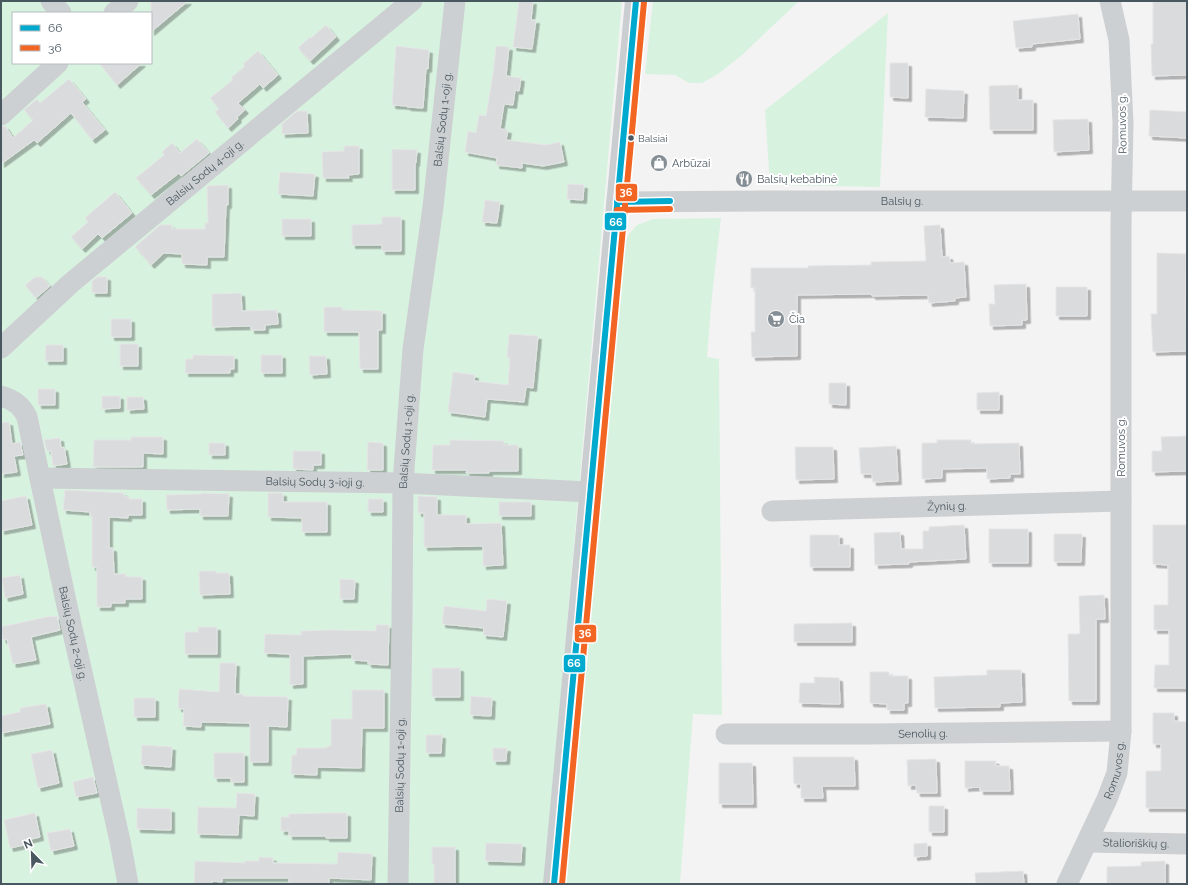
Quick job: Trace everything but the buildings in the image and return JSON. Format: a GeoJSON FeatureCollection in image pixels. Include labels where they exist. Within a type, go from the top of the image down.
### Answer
{"type":"FeatureCollection","features":[{"type":"Feature","properties":{"kind":"main road"},"geometry":{"type":"LineString","coordinates":[[554,884],[636,1]]}},
{"type":"Feature","properties":{"kind":"street"},"geometry":{"type":"LineString","coordinates":[[51,1],[60,12]]}},
{"type":"Feature","properties":{"kind":"street"},"geometry":{"type":"LineString","coordinates":[[115,12],[128,1]]}},
{"type":"Feature","properties":{"kind":"street","name":"Balsių Sodų 4-oji g."},"geometry":{"type":"LineString","coordinates":[[1,348],[71,283],[412,1]]}},
{"type":"Feature","properties":{"kind":"street","name":"Balsių Sodų 1-oji g."},"geometry":{"type":"LineString","coordinates":[[398,884],[403,483],[413,349],[433,207],[455,1]]}},
{"type":"Feature","properties":{"kind":"street","name":"Romuvos g."},"geometry":{"type":"LineString","coordinates":[[1067,884],[1107,799],[1117,773],[1121,731],[1123,123],[1119,40],[1110,1]]}},
{"type":"Feature","properties":{"kind":"street"},"geometry":{"type":"LineString","coordinates":[[1,115],[57,64]]}},
{"type":"Feature","properties":{"kind":"street","name":"Balsių g."},"geometry":{"type":"LineString","coordinates":[[617,202],[1187,201]]}},
{"type":"Feature","properties":{"kind":"street","name":"Balsių Sodų 2-oji g."},"geometry":{"type":"LineString","coordinates":[[1,396],[10,399],[22,408],[27,417],[66,606],[120,841],[128,884]]}},
{"type":"Feature","properties":{"kind":"street","name":"Balsių Sodų 3-ioji g."},"geometry":{"type":"LineString","coordinates":[[40,478],[403,483],[590,492]]}},
{"type":"Feature","properties":{"kind":"street","name":"Žynių g."},"geometry":{"type":"LineString","coordinates":[[772,511],[1121,501]]}},
{"type":"Feature","properties":{"kind":"street","name":"Senolių g."},"geometry":{"type":"LineString","coordinates":[[726,734],[1121,731]]}},
{"type":"Feature","properties":{"kind":"street","name":"Stalioriškių g."},"geometry":{"type":"LineString","coordinates":[[1087,842],[1186,844]]}},
{"type":"Feature","properties":{"kind":"green space"},"geometry":{"type":"Polygon","coordinates":[[[1,1],[622,1],[544,884],[1,884],[1,1]]]}},
{"type":"Feature","properties":{"kind":"green space"},"geometry":{"type":"Polygon","coordinates":[[[653,1],[799,1],[741,56],[718,74],[702,83],[689,83],[675,75],[645,74],[653,1]]]}},
{"type":"Feature","properties":{"kind":"green space"},"geometry":{"type":"Polygon","coordinates":[[[888,13],[880,187],[770,185],[765,110],[888,13]]]}},
{"type":"Feature","properties":{"kind":"green space"},"geometry":{"type":"Polygon","coordinates":[[[721,218],[707,357],[719,359],[722,715],[693,714],[680,884],[563,884],[624,244],[629,234],[637,225],[653,219],[721,218]]]}},
{"type":"Feature","properties":{"kind":"transit line","name":"66"},"geometry":{"type":"LineString","coordinates":[[554,884],[636,1]]}},
{"type":"Feature","properties":{"kind":"transit line","name":"36"},"geometry":{"type":"LineString","coordinates":[[562,884],[644,2]]}},
{"type":"Feature","properties":{"kind":"transit line","name":"66"},"geometry":{"type":"LineString","coordinates":[[617,202],[670,201]]}},
{"type":"Feature","properties":{"kind":"transit line","name":"36"},"geometry":{"type":"LineString","coordinates":[[617,210],[670,209]]}},
{"type":"Feature","properties":{"kind":"place","name":"Balsiai"},"geometry":{"type":"Point","coordinates":[631,138]}},
{"type":"Feature","properties":{"kind":"place","name":"Arbūzai"},"geometry":{"type":"Point","coordinates":[659,163]}},
{"type":"Feature","properties":{"kind":"place","name":"Balsių kebabinė"},"geometry":{"type":"Point","coordinates":[744,179]}},
{"type":"Feature","properties":{"kind":"place","name":"Čia"},"geometry":{"type":"Point","coordinates":[776,319]}}]}
